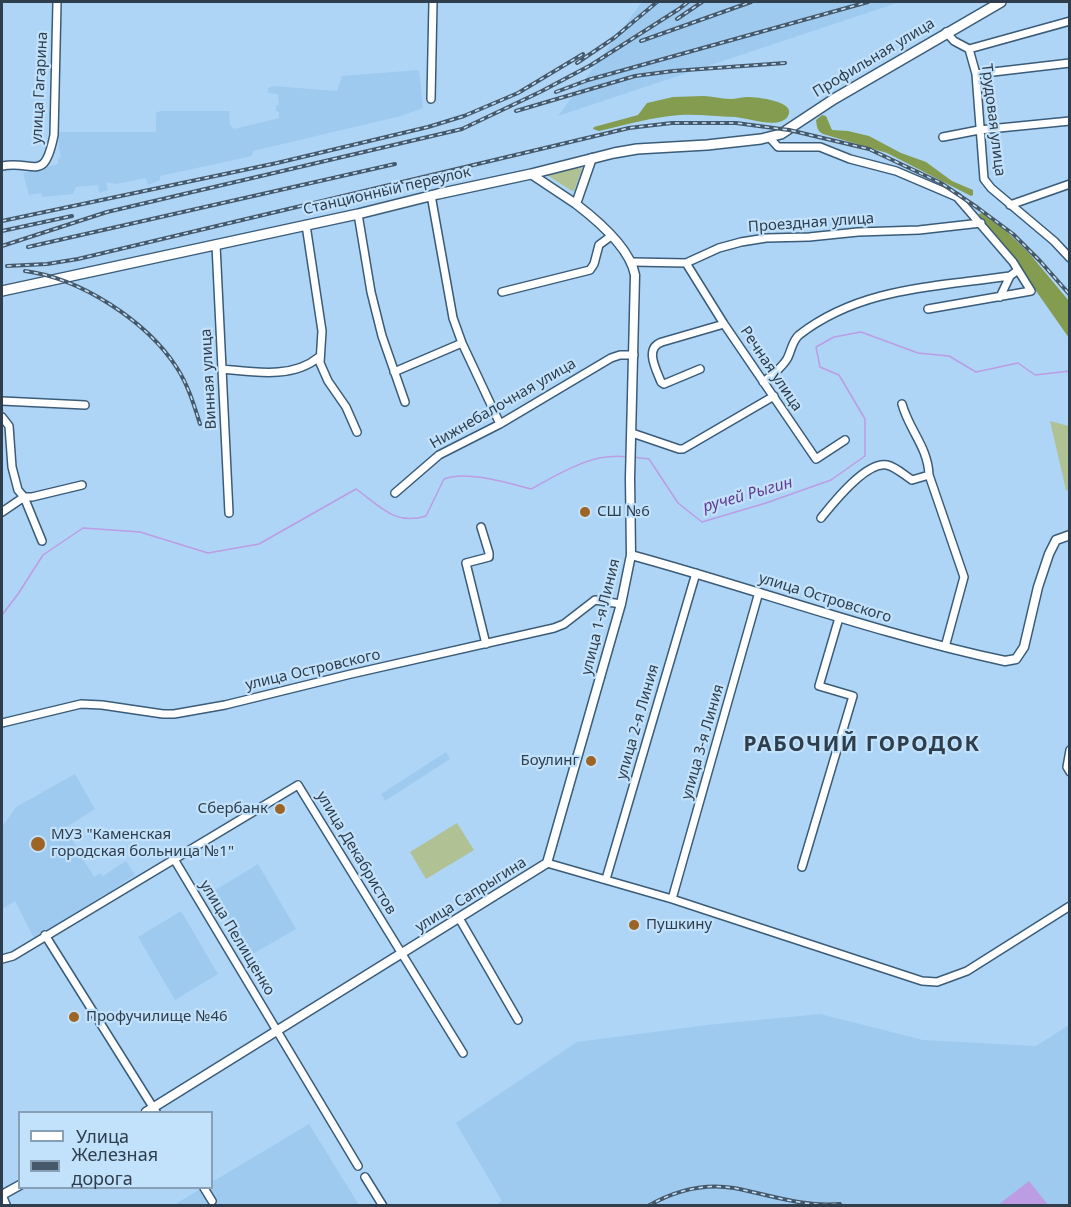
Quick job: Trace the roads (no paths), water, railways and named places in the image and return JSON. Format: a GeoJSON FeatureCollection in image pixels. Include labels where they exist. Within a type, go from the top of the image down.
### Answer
{"type":"FeatureCollection","features":[{"type":"Feature","properties":{"kind":"main road","name":"Профильная улица"},"geometry":{"type":"LineString","coordinates":[[781,134],[807,115],[1001,2]]}},
{"type":"Feature","properties":{"kind":"main road","name":"Станционный переулок"},"geometry":{"type":"LineString","coordinates":[[2,291],[358,214],[592,158],[637,149],[707,145],[781,134]]}},
{"type":"Feature","properties":{"kind":"street","name":"улица Гагарина"},"geometry":{"type":"LineString","coordinates":[[2,166],[33,168],[46,162],[54,135],[57,2]]}},
{"type":"Feature","properties":{"kind":"street"},"geometry":{"type":"LineString","coordinates":[[431,99],[434,2]]}},
{"type":"Feature","properties":{"kind":"street"},"geometry":{"type":"LineString","coordinates":[[969,49],[1070,21]]}},
{"type":"Feature","properties":{"kind":"street","name":"Трудовая улица"},"geometry":{"type":"LineString","coordinates":[[946,32],[954,41],[969,49],[976,74],[984,179],[1070,258]]}},
{"type":"Feature","properties":{"kind":"street"},"geometry":{"type":"LineString","coordinates":[[976,74],[1070,63]]}},
{"type":"Feature","properties":{"kind":"street"},"geometry":{"type":"LineString","coordinates":[[943,137],[979,130],[1070,121]]}},
{"type":"Feature","properties":{"kind":"street"},"geometry":{"type":"LineString","coordinates":[[769,137],[775,145],[781,148],[820,147],[918,180],[957,197],[981,223],[1018,270],[1031,291],[928,309]]}},
{"type":"Feature","properties":{"kind":"street"},"geometry":{"type":"LineString","coordinates":[[576,204],[592,158]]}},
{"type":"Feature","properties":{"kind":"street"},"geometry":{"type":"LineString","coordinates":[[531,174],[594,218],[633,262]]}},
{"type":"Feature","properties":{"kind":"street"},"geometry":{"type":"LineString","coordinates":[[1010,205],[1070,184]]}},
{"type":"Feature","properties":{"kind":"street"},"geometry":{"type":"LineString","coordinates":[[430,195],[453,318],[462,343],[500,424]]}},
{"type":"Feature","properties":{"kind":"street"},"geometry":{"type":"LineString","coordinates":[[358,214],[371,292],[382,336],[405,402]]}},
{"type":"Feature","properties":{"kind":"street","name":"Проездная улица"},"geometry":{"type":"LineString","coordinates":[[633,262],[686,263],[719,248],[766,238],[919,230],[981,223]]}},
{"type":"Feature","properties":{"kind":"street"},"geometry":{"type":"LineString","coordinates":[[306,225],[322,331],[319,357],[324,375],[346,407],[357,432]]}},
{"type":"Feature","properties":{"kind":"street"},"geometry":{"type":"LineString","coordinates":[[502,292],[590,270],[599,245],[611,236]]}},
{"type":"Feature","properties":{"kind":"street","name":"Винная улица"},"geometry":{"type":"LineString","coordinates":[[216,245],[229,513]]}},
{"type":"Feature","properties":{"kind":"street","name":"улица 1-я Линия"},"geometry":{"type":"LineString","coordinates":[[547,863],[621,604],[631,555],[630,478],[635,275],[633,262]]}},
{"type":"Feature","properties":{"kind":"street","name":"Речная улица"},"geometry":{"type":"LineString","coordinates":[[686,263],[724,324],[816,459],[845,440]]}},
{"type":"Feature","properties":{"kind":"street"},"geometry":{"type":"LineString","coordinates":[[1000,297],[1010,276],[1018,270]]}},
{"type":"Feature","properties":{"kind":"street"},"geometry":{"type":"LineString","coordinates":[[764,381],[787,360],[796,337],[829,316],[875,296],[1010,276]]}},
{"type":"Feature","properties":{"kind":"street"},"geometry":{"type":"LineString","coordinates":[[700,369],[664,384],[661,382],[652,357],[652,348],[655,344],[724,324]]}},
{"type":"Feature","properties":{"kind":"street"},"geometry":{"type":"LineString","coordinates":[[394,372],[462,343]]}},
{"type":"Feature","properties":{"kind":"street","name":"Нижнебалочная улица"},"geometry":{"type":"LineString","coordinates":[[394,493],[439,455],[500,424],[611,358],[620,355],[634,355]]}},
{"type":"Feature","properties":{"kind":"street"},"geometry":{"type":"LineString","coordinates":[[222,369],[265,372],[293,370],[309,365],[319,357]]}},
{"type":"Feature","properties":{"kind":"street"},"geometry":{"type":"LineString","coordinates":[[632,433],[683,449],[774,396]]}},
{"type":"Feature","properties":{"kind":"street"},"geometry":{"type":"LineString","coordinates":[[2,401],[85,405]]}},
{"type":"Feature","properties":{"kind":"street"},"geometry":{"type":"LineString","coordinates":[[902,404],[926,452],[929,475],[964,577],[945,647]]}},
{"type":"Feature","properties":{"kind":"street"},"geometry":{"type":"LineString","coordinates":[[2,417],[9,426],[12,466],[18,490],[24,497],[42,541]]}},
{"type":"Feature","properties":{"kind":"street"},"geometry":{"type":"LineString","coordinates":[[821,518],[849,486],[877,466],[890,466],[912,480],[929,475]]}},
{"type":"Feature","properties":{"kind":"street"},"geometry":{"type":"LineString","coordinates":[[2,512],[24,497],[82,485]]}},
{"type":"Feature","properties":{"kind":"street"},"geometry":{"type":"LineString","coordinates":[[481,527],[489,557],[466,563],[486,644]]}},
{"type":"Feature","properties":{"kind":"street","name":"улица Островского"},"geometry":{"type":"LineString","coordinates":[[631,555],[840,618],[945,647],[1012,661],[1024,647],[1049,554],[1056,540],[1070,535]]}},
{"type":"Feature","properties":{"kind":"street","name":"улица 2-я Линия"},"geometry":{"type":"LineString","coordinates":[[606,879],[696,573]]}},
{"type":"Feature","properties":{"kind":"street","name":"улица 3-я Линия"},"geometry":{"type":"LineString","coordinates":[[672,899],[759,592]]}},
{"type":"Feature","properties":{"kind":"street","name":"улица Островского"},"geometry":{"type":"LineString","coordinates":[[2,723],[81,704],[163,714],[225,705],[560,626],[595,600],[621,604]]}},
{"type":"Feature","properties":{"kind":"street"},"geometry":{"type":"LineString","coordinates":[[802,867],[853,696],[819,686],[840,618]]}},
{"type":"Feature","properties":{"kind":"street"},"geometry":{"type":"LineString","coordinates":[[1068,770],[1070,750]]}},
{"type":"Feature","properties":{"kind":"street","name":"улица Декабристов"},"geometry":{"type":"LineString","coordinates":[[2,959],[13,956],[298,785],[402,954]]}},
{"type":"Feature","properties":{"kind":"street","name":"улица Пелищенко"},"geometry":{"type":"LineString","coordinates":[[174,859],[358,1166]]}},
{"type":"Feature","properties":{"kind":"street","name":"улица Сапрыгина"},"geometry":{"type":"LineString","coordinates":[[152,1111],[547,863],[672,899],[911,977],[937,982],[967,971],[1070,906]]}},
{"type":"Feature","properties":{"kind":"street"},"geometry":{"type":"LineString","coordinates":[[459,918],[518,1020]]}},
{"type":"Feature","properties":{"kind":"street"},"geometry":{"type":"LineString","coordinates":[[45,935],[152,1111]]}},
{"type":"Feature","properties":{"kind":"street"},"geometry":{"type":"LineString","coordinates":[[402,954],[463,1053]]}},
{"type":"Feature","properties":{"kind":"street"},"geometry":{"type":"LineString","coordinates":[[365,1177],[383,1206]]}},
{"type":"Feature","properties":{"kind":"street"},"geometry":{"type":"LineString","coordinates":[[6,1206],[2,1195],[18,1186]]}},
{"type":"Feature","properties":{"kind":"street"},"geometry":{"type":"LineString","coordinates":[[205,1189],[212,1201]]}},
{"type":"Feature","properties":{"kind":"waterway","name":"ручей Рыгин"},"geometry":{"type":"LineString","coordinates":[[633,457],[649,459],[678,503],[702,522],[831,480],[865,456],[865,419],[839,375],[820,367],[816,347],[834,337],[861,332],[918,353],[949,356],[976,372],[1018,363],[1035,375],[1070,371]]}},
{"type":"Feature","properties":{"kind":"waterway","name":"ручей Рыгин"},"geometry":{"type":"LineString","coordinates":[[2,615],[43,555],[83,528],[140,532],[208,553],[259,544],[356,489],[388,513],[405,518],[415,518],[426,516],[444,479],[475,477],[531,489],[589,461],[615,456],[628,457]]}},
{"type":"Feature","properties":{"kind":"railway"},"geometry":{"type":"LineString","coordinates":[[577,63],[614,38],[657,2]]}},
{"type":"Feature","properties":{"kind":"railway"},"geometry":{"type":"LineString","coordinates":[[2,246],[107,212],[462,129],[591,65],[688,2]]}},
{"type":"Feature","properties":{"kind":"railway"},"geometry":{"type":"LineString","coordinates":[[677,19],[702,2]]}},
{"type":"Feature","properties":{"kind":"railway"},"geometry":{"type":"LineString","coordinates":[[641,41],[751,2]]}},
{"type":"Feature","properties":{"kind":"railway"},"geometry":{"type":"LineString","coordinates":[[556,92],[588,80],[868,2]]}},
{"type":"Feature","properties":{"kind":"railway"},"geometry":{"type":"LineString","coordinates":[[2,221],[277,163],[428,127],[464,116],[518,93],[583,54]]}},
{"type":"Feature","properties":{"kind":"railway"},"geometry":{"type":"LineString","coordinates":[[516,111],[635,76],[785,63]]}},
{"type":"Feature","properties":{"kind":"railway"},"geometry":{"type":"LineString","coordinates":[[7,266],[47,264],[78,259],[629,128],[672,123],[736,123],[789,130],[869,149],[941,183],[1013,234],[1070,295]]}},
{"type":"Feature","properties":{"kind":"railway"},"geometry":{"type":"LineString","coordinates":[[28,247],[395,164]]}},
{"type":"Feature","properties":{"kind":"railway"},"geometry":{"type":"LineString","coordinates":[[2,231],[72,216]]}},
{"type":"Feature","properties":{"kind":"railway"},"geometry":{"type":"LineString","coordinates":[[25,271],[68,282],[110,304],[130,318],[164,351],[177,368],[200,424]]}},
{"type":"Feature","properties":{"kind":"railway"},"geometry":{"type":"LineString","coordinates":[[648,1206],[679,1192],[712,1187],[734,1188],[812,1204],[840,1204]]}},
{"type":"Feature","properties":{"kind":"place","name":"СШ №6"},"geometry":{"type":"Point","coordinates":[585,512]}},
{"type":"Feature","properties":{"kind":"place","name":"Боулинг"},"geometry":{"type":"Point","coordinates":[591,761]}},
{"type":"Feature","properties":{"kind":"place","name":"Сбербанк"},"geometry":{"type":"Point","coordinates":[280,809]}},
{"type":"Feature","properties":{"kind":"place","name":"МУЗ \"Каменская городская больница №1\""},"geometry":{"type":"Point","coordinates":[38,844]}},
{"type":"Feature","properties":{"kind":"place","name":"Пушкину"},"geometry":{"type":"Point","coordinates":[634,925]}},
{"type":"Feature","properties":{"kind":"place","name":"Профучилище №46"},"geometry":{"type":"Point","coordinates":[74,1017]}},
{"type":"Feature","properties":{"kind":"district","name":"РАБОЧИЙ ГОРОДОК"},"geometry":{"type":"Point","coordinates":[862,745]}}]}
